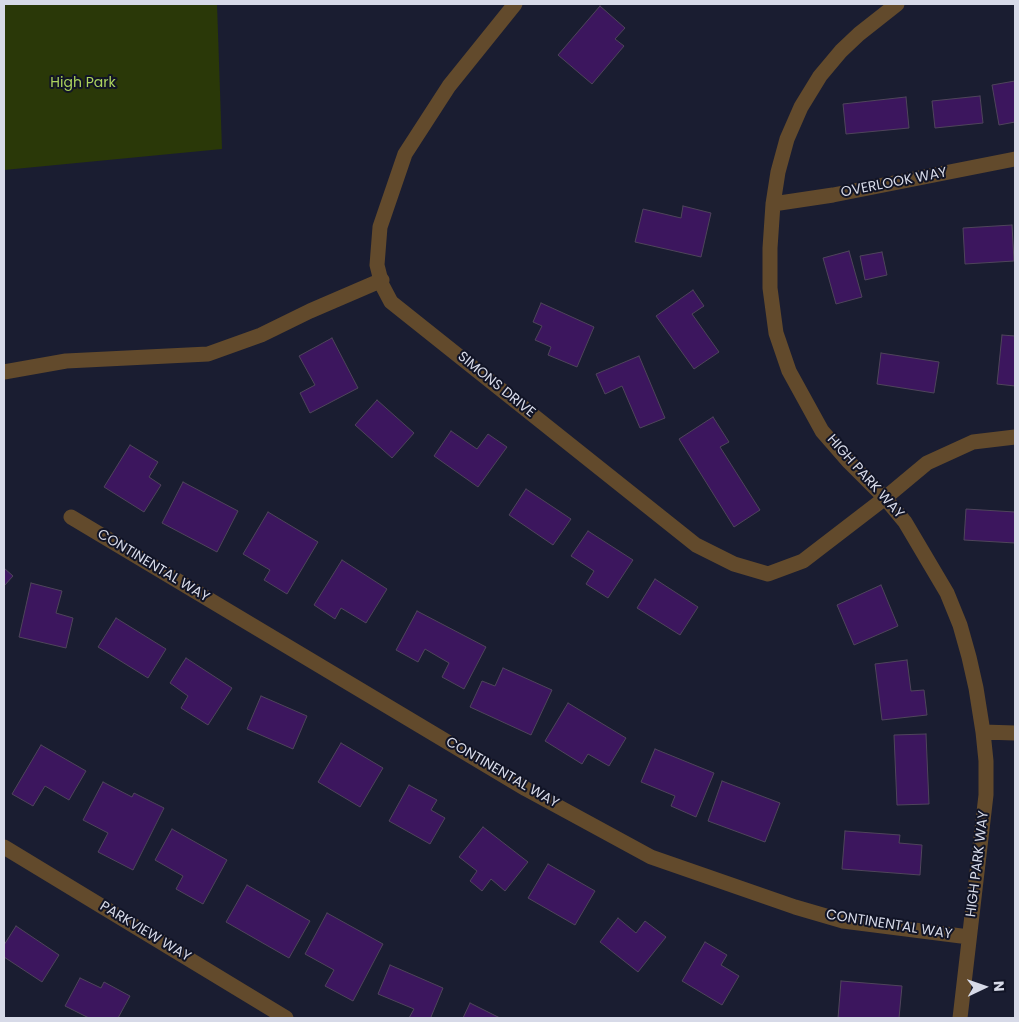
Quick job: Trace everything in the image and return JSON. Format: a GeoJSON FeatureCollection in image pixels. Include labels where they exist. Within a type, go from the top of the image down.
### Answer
{"type":"FeatureCollection","features":[{"type":"Feature","properties":{"kind":"street","name":"SIMONS DRIVE"},"geometry":{"type":"LineString","coordinates":[[515,4],[450,86],[405,154],[380,227],[378,265],[391,302],[696,545],[734,564],[768,574],[803,561],[927,463],[973,442],[1015,437]]}},
{"type":"Feature","properties":{"kind":"street","name":"HIGH PARK WAY"},"geometry":{"type":"LineString","coordinates":[[897,4],[841,51],[820,76],[801,107],[787,139],[778,172],[773,204],[770,288],[776,333],[789,371],[822,431],[848,462],[885,498],[905,522],[947,593],[960,625],[969,657],[983,732],[986,761],[986,795],[960,1018]]}},
{"type":"Feature","properties":{"kind":"street","name":"OVERLOOK WAY"},"geometry":{"type":"LineString","coordinates":[[773,204],[833,195],[1015,159]]}},
{"type":"Feature","properties":{"kind":"street"},"geometry":{"type":"LineString","coordinates":[[4,372],[66,361],[208,354],[261,335],[382,280]]}},
{"type":"Feature","properties":{"kind":"street","name":"CONTINENTAL WAY"},"geometry":{"type":"LineString","coordinates":[[71,517],[526,789],[651,857],[794,908],[843,921],[969,937]]}},
{"type":"Feature","properties":{"kind":"street"},"geometry":{"type":"LineString","coordinates":[[983,732],[1015,733]]}},
{"type":"Feature","properties":{"kind":"street","name":"PARKVIEW WAY"},"geometry":{"type":"LineString","coordinates":[[4,847],[286,1018]]}},
{"type":"Feature","properties":{"kind":"green space","name":"High Park"},"geometry":{"type":"Polygon","coordinates":[[[4,4],[217,4],[222,149],[4,170],[4,4]]]}},
{"type":"Feature","properties":{"kind":"building"},"geometry":{"type":"Polygon","coordinates":[[[600,6],[625,28],[615,39],[624,46],[592,84],[558,55],[600,6]]]}},
{"type":"Feature","properties":{"kind":"building"},"geometry":{"type":"Polygon","coordinates":[[[1015,81],[1015,122],[999,125],[992,85],[1015,81]]]}},
{"type":"Feature","properties":{"kind":"building"},"geometry":{"type":"Polygon","coordinates":[[[980,96],[983,123],[935,128],[932,101],[980,96]]]}},
{"type":"Feature","properties":{"kind":"building"},"geometry":{"type":"Polygon","coordinates":[[[906,97],[909,128],[846,134],[843,104],[906,97]]]}},
{"type":"Feature","properties":{"kind":"building"},"geometry":{"type":"Polygon","coordinates":[[[683,206],[711,213],[701,257],[635,242],[643,209],[681,218],[683,206]]]}},
{"type":"Feature","properties":{"kind":"building"},"geometry":{"type":"Polygon","coordinates":[[[1012,225],[1014,261],[965,264],[963,228],[1012,225]]]}},
{"type":"Feature","properties":{"kind":"building"},"geometry":{"type":"Polygon","coordinates":[[[849,251],[862,297],[836,304],[823,258],[849,251]]]}},
{"type":"Feature","properties":{"kind":"building"},"geometry":{"type":"Polygon","coordinates":[[[882,252],[887,275],[865,280],[860,256],[882,252]]]}},
{"type":"Feature","properties":{"kind":"building"},"geometry":{"type":"Polygon","coordinates":[[[693,290],[704,306],[692,314],[719,352],[694,369],[656,316],[693,290]]]}},
{"type":"Feature","properties":{"kind":"building"},"geometry":{"type":"Polygon","coordinates":[[[541,303],[594,327],[577,367],[548,355],[551,347],[535,340],[542,326],[533,322],[541,303]]]}},
{"type":"Feature","properties":{"kind":"building"},"geometry":{"type":"Polygon","coordinates":[[[1002,335],[1015,336],[1015,386],[997,384],[1002,335]]]}},
{"type":"Feature","properties":{"kind":"building"},"geometry":{"type":"Polygon","coordinates":[[[332,338],[358,388],[310,413],[300,393],[315,385],[299,356],[332,338]]]}},
{"type":"Feature","properties":{"kind":"building"},"geometry":{"type":"Polygon","coordinates":[[[881,353],[939,362],[934,393],[877,384],[881,353]]]}},
{"type":"Feature","properties":{"kind":"building"},"geometry":{"type":"Polygon","coordinates":[[[639,356],[665,418],[640,428],[622,386],[605,394],[596,374],[639,356]]]}},
{"type":"Feature","properties":{"kind":"building"},"geometry":{"type":"Polygon","coordinates":[[[377,400],[414,433],[392,458],[355,425],[377,400]]]}},
{"type":"Feature","properties":{"kind":"building"},"geometry":{"type":"Polygon","coordinates":[[[713,417],[729,442],[720,447],[760,510],[734,527],[679,439],[713,417]]]}},
{"type":"Feature","properties":{"kind":"building"},"geometry":{"type":"Polygon","coordinates":[[[451,431],[477,449],[488,434],[507,447],[478,487],[434,456],[451,431]]]}},
{"type":"Feature","properties":{"kind":"building"},"geometry":{"type":"Polygon","coordinates":[[[130,445],[158,462],[149,477],[161,485],[144,512],[104,487],[130,445]]]}},
{"type":"Feature","properties":{"kind":"building"},"geometry":{"type":"Polygon","coordinates":[[[183,482],[238,511],[217,552],[162,523],[183,482]]]}},
{"type":"Feature","properties":{"kind":"building"},"geometry":{"type":"Polygon","coordinates":[[[526,489],[571,519],[553,545],[509,515],[526,489]]]}},
{"type":"Feature","properties":{"kind":"building"},"geometry":{"type":"Polygon","coordinates":[[[966,509],[1015,512],[1015,543],[964,540],[966,509]]]}},
{"type":"Feature","properties":{"kind":"building"},"geometry":{"type":"Polygon","coordinates":[[[268,512],[318,542],[287,594],[264,580],[270,570],[243,554],[268,512]]]}},
{"type":"Feature","properties":{"kind":"building"},"geometry":{"type":"Polygon","coordinates":[[[588,531],[633,560],[608,598],[586,584],[594,571],[571,556],[588,531]]]}},
{"type":"Feature","properties":{"kind":"building"},"geometry":{"type":"Polygon","coordinates":[[[342,560],[387,589],[366,623],[341,608],[335,619],[314,605],[342,560]]]}},
{"type":"Feature","properties":{"kind":"building"},"geometry":{"type":"Polygon","coordinates":[[[4,568],[13,576],[4,586],[4,568]]]}},
{"type":"Feature","properties":{"kind":"building"},"geometry":{"type":"Polygon","coordinates":[[[655,579],[698,607],[680,635],[637,608],[655,579]]]}},
{"type":"Feature","properties":{"kind":"building"},"geometry":{"type":"Polygon","coordinates":[[[31,583],[62,591],[56,613],[73,618],[66,648],[19,637],[31,583]]]}},
{"type":"Feature","properties":{"kind":"building"},"geometry":{"type":"Polygon","coordinates":[[[881,585],[898,626],[854,645],[837,605],[881,585]]]}},
{"type":"Feature","properties":{"kind":"building"},"geometry":{"type":"Polygon","coordinates":[[[417,611],[486,647],[464,689],[442,677],[449,663],[425,649],[418,662],[396,650],[417,611]]]}},
{"type":"Feature","properties":{"kind":"building"},"geometry":{"type":"Polygon","coordinates":[[[116,618],[166,649],[148,678],[98,647],[116,618]]]}},
{"type":"Feature","properties":{"kind":"building"},"geometry":{"type":"Polygon","coordinates":[[[186,658],[232,688],[208,725],[181,708],[188,696],[170,683],[186,658]]]}},
{"type":"Feature","properties":{"kind":"building"},"geometry":{"type":"Polygon","coordinates":[[[907,660],[911,691],[924,690],[927,715],[882,720],[875,664],[907,660]]]}},
{"type":"Feature","properties":{"kind":"building"},"geometry":{"type":"Polygon","coordinates":[[[503,668],[552,690],[531,735],[470,707],[482,681],[495,686],[503,668]]]}},
{"type":"Feature","properties":{"kind":"building"},"geometry":{"type":"Polygon","coordinates":[[[261,696],[307,716],[293,749],[247,729],[261,696]]]}},
{"type":"Feature","properties":{"kind":"building"},"geometry":{"type":"Polygon","coordinates":[[[568,703],[626,738],[609,766],[588,754],[582,764],[545,741],[568,703]]]}},
{"type":"Feature","properties":{"kind":"building"},"geometry":{"type":"Polygon","coordinates":[[[926,734],[929,804],[897,805],[894,735],[926,734]]]}},
{"type":"Feature","properties":{"kind":"building"},"geometry":{"type":"Polygon","coordinates":[[[341,743],[383,768],[360,807],[318,782],[341,743]]]}},
{"type":"Feature","properties":{"kind":"building"},"geometry":{"type":"Polygon","coordinates":[[[41,745],[86,771],[69,800],[45,786],[33,806],[12,794],[41,745]]]}},
{"type":"Feature","properties":{"kind":"building"},"geometry":{"type":"Polygon","coordinates":[[[655,749],[714,773],[696,817],[671,806],[675,796],[641,782],[655,749]]]}},
{"type":"Feature","properties":{"kind":"building"},"geometry":{"type":"Polygon","coordinates":[[[722,781],[780,803],[765,842],[708,821],[722,781]]]}},
{"type":"Feature","properties":{"kind":"building"},"geometry":{"type":"Polygon","coordinates":[[[103,782],[132,797],[134,793],[164,808],[133,870],[98,852],[108,833],[83,820],[103,782]]]}},
{"type":"Feature","properties":{"kind":"building"},"geometry":{"type":"Polygon","coordinates":[[[409,785],[437,800],[431,810],[445,818],[430,844],[389,821],[409,785]]]}},
{"type":"Feature","properties":{"kind":"building"},"geometry":{"type":"Polygon","coordinates":[[[483,827],[528,862],[505,891],[491,879],[482,891],[470,881],[477,871],[459,857],[483,827]]]}},
{"type":"Feature","properties":{"kind":"building"},"geometry":{"type":"Polygon","coordinates":[[[172,829],[227,860],[203,904],[176,889],[183,876],[155,860],[172,829]]]}},
{"type":"Feature","properties":{"kind":"building"},"geometry":{"type":"Polygon","coordinates":[[[845,831],[900,835],[899,843],[922,845],[920,875],[842,869],[845,831]]]}},
{"type":"Feature","properties":{"kind":"building"},"geometry":{"type":"Polygon","coordinates":[[[548,864],[595,891],[575,925],[528,898],[548,864]]]}},
{"type":"Feature","properties":{"kind":"building"},"geometry":{"type":"Polygon","coordinates":[[[247,885],[310,921],[289,958],[226,922],[247,885]]]}},
{"type":"Feature","properties":{"kind":"building"},"geometry":{"type":"Polygon","coordinates":[[[327,913],[383,944],[353,1001],[325,986],[334,970],[305,954],[327,913]]]}},
{"type":"Feature","properties":{"kind":"building"},"geometry":{"type":"Polygon","coordinates":[[[618,918],[636,933],[645,921],[666,937],[638,972],[600,942],[618,918]]]}},
{"type":"Feature","properties":{"kind":"building"},"geometry":{"type":"Polygon","coordinates":[[[16,926],[59,955],[42,982],[4,957],[4,945],[16,926]]]}},
{"type":"Feature","properties":{"kind":"building"},"geometry":{"type":"Polygon","coordinates":[[[705,942],[727,955],[721,965],[739,976],[722,1005],[682,981],[705,942]]]}},
{"type":"Feature","properties":{"kind":"building"},"geometry":{"type":"Polygon","coordinates":[[[390,965],[443,988],[431,1017],[433,1018],[409,1018],[414,1009],[378,994],[390,965]]]}},
{"type":"Feature","properties":{"kind":"building"},"geometry":{"type":"Polygon","coordinates":[[[80,978],[101,988],[104,982],[130,996],[118,1018],[89,1018],[65,1006],[80,978]]]}},
{"type":"Feature","properties":{"kind":"building"},"geometry":{"type":"Polygon","coordinates":[[[841,981],[902,986],[899,1018],[838,1018],[841,981]]]}},
{"type":"Feature","properties":{"kind":"building"},"geometry":{"type":"Polygon","coordinates":[[[470,1003],[500,1018],[463,1018],[470,1003]]]}}]}
